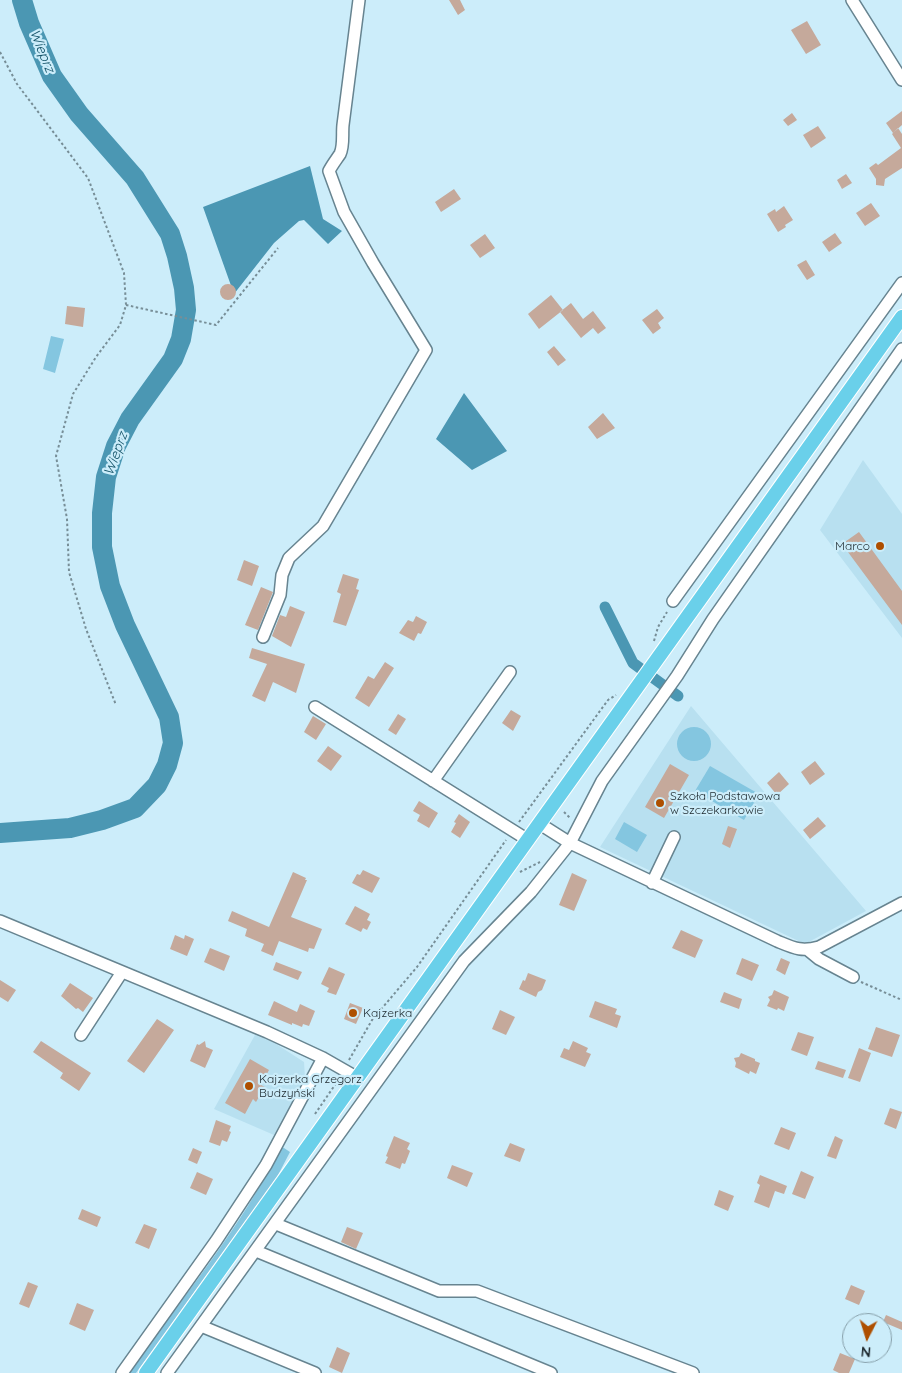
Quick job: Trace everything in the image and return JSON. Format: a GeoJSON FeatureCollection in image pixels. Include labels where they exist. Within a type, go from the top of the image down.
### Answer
{"type":"FeatureCollection","features":[{"type":"Feature","properties":{"kind":"main road"},"geometry":{"type":"LineString","coordinates":[[146,1373],[654,666],[902,317]]}},
{"type":"Feature","properties":{"kind":"street"},"geometry":{"type":"LineString","coordinates":[[263,637],[280,595],[282,574],[289,558],[323,526],[426,350],[373,264],[344,212],[329,172],[340,153],[342,145],[359,0]]}},
{"type":"Feature","properties":{"kind":"street"},"geometry":{"type":"LineString","coordinates":[[852,0],[902,80]]}},
{"type":"Feature","properties":{"kind":"street"},"geometry":{"type":"LineString","coordinates":[[674,601],[902,282]]}},
{"type":"Feature","properties":{"kind":"street"},"geometry":{"type":"LineString","coordinates":[[167,1373],[464,961],[531,892],[570,843],[602,781],[659,703],[713,619],[902,349]]}},
{"type":"Feature","properties":{"kind":"street"},"geometry":{"type":"LineString","coordinates":[[433,781],[510,672]]}},
{"type":"Feature","properties":{"kind":"street"},"geometry":{"type":"LineString","coordinates":[[315,707],[528,840]]}},
{"type":"Feature","properties":{"kind":"street"},"geometry":{"type":"LineString","coordinates":[[540,824],[570,843],[798,950],[819,947],[902,903]]}},
{"type":"Feature","properties":{"kind":"street"},"geometry":{"type":"LineString","coordinates":[[652,882],[674,838]]}},
{"type":"Feature","properties":{"kind":"street"},"geometry":{"type":"LineString","coordinates":[[0,921],[268,1032],[304,1045],[358,1078]]}},
{"type":"Feature","properties":{"kind":"street"},"geometry":{"type":"LineString","coordinates":[[808,950],[853,977]]}},
{"type":"Feature","properties":{"kind":"street"},"geometry":{"type":"LineString","coordinates":[[81,1035],[122,972]]}},
{"type":"Feature","properties":{"kind":"street"},"geometry":{"type":"LineString","coordinates":[[122,1373],[216,1242],[266,1166],[323,1058]]}},
{"type":"Feature","properties":{"kind":"street"},"geometry":{"type":"LineString","coordinates":[[276,1224],[439,1291],[477,1291],[693,1373]]}},
{"type":"Feature","properties":{"kind":"street"},"geometry":{"type":"LineString","coordinates":[[256,1251],[551,1373]]}},
{"type":"Feature","properties":{"kind":"street"},"geometry":{"type":"LineString","coordinates":[[201,1326],[315,1373]]}},
{"type":"Feature","properties":{"kind":"path"},"geometry":{"type":"LineString","coordinates":[[0,52],[17,84],[88,178],[124,273],[126,305],[120,325],[96,357],[73,394],[56,456],[67,519],[69,572],[86,629],[116,705]]}},
{"type":"Feature","properties":{"kind":"path"},"geometry":{"type":"LineString","coordinates":[[126,305],[216,325],[278,248]]}},
{"type":"Feature","properties":{"kind":"path"},"geometry":{"type":"LineString","coordinates":[[654,643],[658,627],[674,601]]}},
{"type":"Feature","properties":{"kind":"path"},"geometry":{"type":"LineString","coordinates":[[313,1117],[340,1077],[338,1074],[344,1069],[372,1020],[417,967],[513,830],[608,700],[616,695]]}},
{"type":"Feature","properties":{"kind":"path"},"geometry":{"type":"LineString","coordinates":[[558,807],[579,825]]}},
{"type":"Feature","properties":{"kind":"path"},"geometry":{"type":"LineString","coordinates":[[519,873],[554,855],[560,856]]}},
{"type":"Feature","properties":{"kind":"path"},"geometry":{"type":"LineString","coordinates":[[853,977],[868,986],[902,1000]]}},
{"type":"Feature","properties":{"kind":"shaded area"},"geometry":{"type":"Polygon","coordinates":[[[310,166],[323,219],[342,231],[328,244],[304,220],[299,221],[274,243],[234,294],[203,207],[310,166]]]}},
{"type":"Feature","properties":{"kind":"shaded area"},"geometry":{"type":"Polygon","coordinates":[[[51,336],[64,339],[55,373],[43,369],[51,336]]]}},
{"type":"Feature","properties":{"kind":"shaded area"},"geometry":{"type":"Polygon","coordinates":[[[464,393],[507,451],[472,470],[436,439],[464,393]]]}},
{"type":"Feature","properties":{"kind":"shaded area"},"geometry":{"type":"Polygon","coordinates":[[[863,460],[902,514],[902,638],[820,530],[863,460]]]}},
{"type":"Feature","properties":{"kind":"shaded area"},"geometry":{"type":"Polygon","coordinates":[[[691,706],[866,911],[805,944],[600,847],[691,706]]]}},
{"type":"Feature","properties":{"kind":"shaded area"},"geometry":{"type":"Polygon","coordinates":[[[694,727],[706,732],[711,744],[706,756],[694,761],[682,756],[677,744],[682,732],[694,727]]]}},
{"type":"Feature","properties":{"kind":"shaded area"},"geometry":{"type":"Polygon","coordinates":[[[710,766],[759,794],[744,820],[695,791],[710,766]]]}},
{"type":"Feature","properties":{"kind":"shaded area"},"geometry":{"type":"Polygon","coordinates":[[[624,822],[647,835],[637,852],[615,839],[624,822]]]}},
{"type":"Feature","properties":{"kind":"shaded area"},"geometry":{"type":"Polygon","coordinates":[[[255,1035],[273,1042],[304,1062],[305,1078],[274,1135],[214,1109],[255,1035]]]}},
{"type":"Feature","properties":{"kind":"shaded area"},"geometry":{"type":"Polygon","coordinates":[[[281,1146],[290,1152],[277,1177],[136,1373],[128,1373],[210,1262],[248,1206],[281,1146]]]}},
{"type":"Feature","properties":{"kind":"building"},"geometry":{"type":"Polygon","coordinates":[[[449,0],[460,0],[465,10],[458,15],[449,0]]]}},
{"type":"Feature","properties":{"kind":"building"},"geometry":{"type":"Polygon","coordinates":[[[807,21],[821,45],[806,54],[791,30],[807,21]]]}},
{"type":"Feature","properties":{"kind":"building"},"geometry":{"type":"Polygon","coordinates":[[[902,111],[902,125],[893,133],[886,123],[902,111]]]}},
{"type":"Feature","properties":{"kind":"building"},"geometry":{"type":"Polygon","coordinates":[[[792,113],[797,120],[788,126],[783,120],[792,113]]]}},
{"type":"Feature","properties":{"kind":"building"},"geometry":{"type":"Polygon","coordinates":[[[818,126],[826,138],[811,148],[803,135],[818,126]]]}},
{"type":"Feature","properties":{"kind":"building"},"geometry":{"type":"Polygon","coordinates":[[[898,128],[902,134],[902,168],[885,179],[884,186],[876,185],[876,179],[869,168],[876,163],[878,165],[901,148],[892,134],[898,128]]]}},
{"type":"Feature","properties":{"kind":"building"},"geometry":{"type":"Polygon","coordinates":[[[846,174],[852,183],[842,189],[837,180],[846,174]]]}},
{"type":"Feature","properties":{"kind":"building"},"geometry":{"type":"Polygon","coordinates":[[[454,189],[461,199],[441,212],[435,202],[454,189]]]}},
{"type":"Feature","properties":{"kind":"building"},"geometry":{"type":"Polygon","coordinates":[[[871,203],[880,216],[865,226],[856,213],[871,203]]]}},
{"type":"Feature","properties":{"kind":"building"},"geometry":{"type":"Polygon","coordinates":[[[784,206],[793,220],[778,232],[767,214],[775,209],[776,212],[784,206]]]}},
{"type":"Feature","properties":{"kind":"building"},"geometry":{"type":"Polygon","coordinates":[[[835,233],[842,243],[829,252],[822,242],[835,233]]]}},
{"type":"Feature","properties":{"kind":"building"},"geometry":{"type":"Polygon","coordinates":[[[485,234],[495,248],[480,258],[470,245],[485,234]]]}},
{"type":"Feature","properties":{"kind":"building"},"geometry":{"type":"Polygon","coordinates":[[[806,260],[815,275],[807,280],[797,265],[806,260]]]}},
{"type":"Feature","properties":{"kind":"building"},"geometry":{"type":"Polygon","coordinates":[[[228,284],[234,286],[236,292],[234,298],[228,300],[222,298],[220,292],[222,286],[228,284]]]}},
{"type":"Feature","properties":{"kind":"building"},"geometry":{"type":"Polygon","coordinates":[[[551,295],[563,310],[539,329],[528,314],[551,295]]]}},
{"type":"Feature","properties":{"kind":"building"},"geometry":{"type":"Polygon","coordinates":[[[571,303],[583,319],[593,311],[606,328],[598,334],[593,328],[581,338],[560,312],[571,303]]]}},
{"type":"Feature","properties":{"kind":"building"},"geometry":{"type":"Polygon","coordinates":[[[67,306],[85,308],[83,327],[65,324],[67,306]]]}},
{"type":"Feature","properties":{"kind":"building"},"geometry":{"type":"Polygon","coordinates":[[[657,309],[664,318],[658,323],[661,328],[653,334],[642,320],[657,309]]]}},
{"type":"Feature","properties":{"kind":"building"},"geometry":{"type":"Polygon","coordinates":[[[554,346],[566,360],[558,366],[547,352],[554,346]]]}},
{"type":"Feature","properties":{"kind":"building"},"geometry":{"type":"Polygon","coordinates":[[[603,413],[615,428],[597,439],[588,427],[603,413]]]}},
{"type":"Feature","properties":{"kind":"building"},"geometry":{"type":"Polygon","coordinates":[[[859,532],[902,591],[902,625],[842,544],[859,532]]]}},
{"type":"Feature","properties":{"kind":"building"},"geometry":{"type":"Polygon","coordinates":[[[244,560],[259,566],[252,586],[237,580],[244,560]]]}},
{"type":"Feature","properties":{"kind":"building"},"geometry":{"type":"Polygon","coordinates":[[[343,574],[359,579],[356,589],[359,590],[346,626],[333,622],[341,594],[337,592],[343,574]]]}},
{"type":"Feature","properties":{"kind":"building"},"geometry":{"type":"Polygon","coordinates":[[[261,587],[273,592],[258,630],[245,625],[261,587]]]}},
{"type":"Feature","properties":{"kind":"building"},"geometry":{"type":"Polygon","coordinates":[[[290,606],[305,612],[291,647],[272,636],[280,615],[286,617],[290,606]]]}},
{"type":"Feature","properties":{"kind":"building"},"geometry":{"type":"Polygon","coordinates":[[[416,616],[427,622],[421,634],[418,633],[414,641],[399,633],[408,620],[413,622],[416,616]]]}},
{"type":"Feature","properties":{"kind":"building"},"geometry":{"type":"Polygon","coordinates":[[[252,648],[305,664],[296,693],[273,682],[265,702],[252,696],[267,664],[249,658],[252,648]]]}},
{"type":"Feature","properties":{"kind":"building"},"geometry":{"type":"Polygon","coordinates":[[[385,662],[394,668],[369,707],[355,698],[368,676],[374,679],[385,662]]]}},
{"type":"Feature","properties":{"kind":"building"},"geometry":{"type":"Polygon","coordinates":[[[511,710],[521,716],[513,731],[502,723],[511,710]]]}},
{"type":"Feature","properties":{"kind":"building"},"geometry":{"type":"Polygon","coordinates":[[[398,714],[406,719],[396,735],[388,730],[398,714]]]}},
{"type":"Feature","properties":{"kind":"building"},"geometry":{"type":"Polygon","coordinates":[[[313,716],[326,724],[316,740],[304,732],[313,716]]]}},
{"type":"Feature","properties":{"kind":"building"},"geometry":{"type":"Polygon","coordinates":[[[328,746],[342,756],[331,771],[317,761],[328,746]]]}},
{"type":"Feature","properties":{"kind":"building"},"geometry":{"type":"Polygon","coordinates":[[[815,761],[825,774],[810,785],[801,772],[815,761]]]}},
{"type":"Feature","properties":{"kind":"building"},"geometry":{"type":"Polygon","coordinates":[[[670,764],[689,775],[664,818],[645,807],[670,764]]]}},
{"type":"Feature","properties":{"kind":"building"},"geometry":{"type":"Polygon","coordinates":[[[779,772],[789,784],[777,795],[767,783],[779,772]]]}},
{"type":"Feature","properties":{"kind":"building"},"geometry":{"type":"Polygon","coordinates":[[[419,801],[438,813],[429,828],[417,821],[420,815],[413,811],[419,801]]]}},
{"type":"Feature","properties":{"kind":"building"},"geometry":{"type":"Polygon","coordinates":[[[459,814],[470,822],[460,838],[451,832],[459,814]]]}},
{"type":"Feature","properties":{"kind":"building"},"geometry":{"type":"Polygon","coordinates":[[[818,817],[826,826],[810,839],[803,830],[818,817]]]}},
{"type":"Feature","properties":{"kind":"building"},"geometry":{"type":"Polygon","coordinates":[[[728,826],[737,829],[730,848],[722,844],[728,826]]]}},
{"type":"Feature","properties":{"kind":"building"},"geometry":{"type":"Polygon","coordinates":[[[363,870],[380,878],[372,893],[352,883],[357,874],[360,875],[363,870]]]}},
{"type":"Feature","properties":{"kind":"building"},"geometry":{"type":"Polygon","coordinates":[[[293,872],[307,880],[291,917],[322,929],[314,949],[309,948],[308,952],[279,941],[273,956],[261,951],[264,944],[245,936],[247,929],[228,921],[232,911],[269,927],[293,872]]]}},
{"type":"Feature","properties":{"kind":"building"},"geometry":{"type":"Polygon","coordinates":[[[572,873],[587,880],[574,911],[559,905],[572,873]]]}},
{"type":"Feature","properties":{"kind":"building"},"geometry":{"type":"Polygon","coordinates":[[[355,906],[370,914],[367,920],[371,922],[367,930],[363,928],[361,932],[345,924],[355,906]]]}},
{"type":"Feature","properties":{"kind":"building"},"geometry":{"type":"Polygon","coordinates":[[[681,930],[703,940],[695,958],[672,948],[681,930]]]}},
{"type":"Feature","properties":{"kind":"building"},"geometry":{"type":"Polygon","coordinates":[[[175,935],[184,939],[185,935],[194,939],[187,956],[170,949],[175,935]]]}},
{"type":"Feature","properties":{"kind":"building"},"geometry":{"type":"Polygon","coordinates":[[[210,948],[230,956],[224,971],[204,962],[210,948]]]}},
{"type":"Feature","properties":{"kind":"building"},"geometry":{"type":"Polygon","coordinates":[[[742,958],[759,965],[752,981],[736,974],[742,958]]]}},
{"type":"Feature","properties":{"kind":"building"},"geometry":{"type":"Polygon","coordinates":[[[781,958],[790,962],[785,975],[776,970],[781,958]]]}},
{"type":"Feature","properties":{"kind":"building"},"geometry":{"type":"Polygon","coordinates":[[[276,962],[302,972],[298,980],[273,970],[276,962]]]}},
{"type":"Feature","properties":{"kind":"building"},"geometry":{"type":"Polygon","coordinates":[[[329,967],[345,974],[336,995],[327,992],[329,988],[321,984],[329,967]]]}},
{"type":"Feature","properties":{"kind":"building"},"geometry":{"type":"Polygon","coordinates":[[[528,973],[546,980],[542,990],[538,992],[536,997],[519,989],[528,973]]]}},
{"type":"Feature","properties":{"kind":"building"},"geometry":{"type":"Polygon","coordinates":[[[0,980],[16,990],[8,1002],[0,997],[0,980]]]}},
{"type":"Feature","properties":{"kind":"building"},"geometry":{"type":"Polygon","coordinates":[[[70,983],[93,998],[83,1012],[78,1008],[76,1009],[61,996],[70,983]]]}},
{"type":"Feature","properties":{"kind":"building"},"geometry":{"type":"Polygon","coordinates":[[[774,990],[789,997],[784,1011],[767,1006],[770,1000],[768,997],[772,995],[774,990]]]}},
{"type":"Feature","properties":{"kind":"building"},"geometry":{"type":"Polygon","coordinates":[[[724,992],[742,999],[739,1009],[720,1002],[724,992]]]}},
{"type":"Feature","properties":{"kind":"building"},"geometry":{"type":"Polygon","coordinates":[[[274,1001],[297,1012],[300,1004],[315,1011],[309,1026],[303,1024],[302,1027],[292,1023],[292,1025],[268,1015],[274,1001]]]}},
{"type":"Feature","properties":{"kind":"building"},"geometry":{"type":"Polygon","coordinates":[[[595,1001],[617,1009],[615,1014],[621,1016],[617,1028],[589,1017],[595,1001]]]}},
{"type":"Feature","properties":{"kind":"building","name":"Kajzerka"},"geometry":{"type":"Polygon","coordinates":[[[350,1003],[363,1008],[356,1024],[344,1019],[350,1003]]]}},
{"type":"Feature","properties":{"kind":"building"},"geometry":{"type":"Polygon","coordinates":[[[500,1010],[515,1017],[506,1035],[492,1029],[500,1010]]]}},
{"type":"Feature","properties":{"kind":"building"},"geometry":{"type":"Polygon","coordinates":[[[157,1019],[174,1030],[144,1073],[127,1061],[157,1019]]]}},
{"type":"Feature","properties":{"kind":"building"},"geometry":{"type":"Polygon","coordinates":[[[876,1027],[900,1035],[892,1057],[868,1049],[876,1027]]]}},
{"type":"Feature","properties":{"kind":"building"},"geometry":{"type":"Polygon","coordinates":[[[798,1032],[814,1037],[807,1056],[791,1050],[798,1032]]]}},
{"type":"Feature","properties":{"kind":"building"},"geometry":{"type":"Polygon","coordinates":[[[41,1041],[91,1073],[79,1091],[60,1078],[63,1073],[33,1052],[41,1041]]]}},
{"type":"Feature","properties":{"kind":"building"},"geometry":{"type":"Polygon","coordinates":[[[205,1041],[206,1047],[213,1050],[205,1068],[190,1061],[197,1044],[199,1045],[205,1041]]]}},
{"type":"Feature","properties":{"kind":"building"},"geometry":{"type":"Polygon","coordinates":[[[573,1041],[588,1048],[586,1052],[591,1054],[585,1067],[560,1057],[564,1048],[569,1050],[573,1041]]]}},
{"type":"Feature","properties":{"kind":"building"},"geometry":{"type":"Polygon","coordinates":[[[859,1048],[871,1053],[860,1082],[848,1078],[859,1048]]]}},
{"type":"Feature","properties":{"kind":"building"},"geometry":{"type":"Polygon","coordinates":[[[741,1053],[760,1063],[756,1074],[750,1071],[749,1074],[735,1067],[734,1058],[739,1057],[741,1053]]]}},
{"type":"Feature","properties":{"kind":"building","name":"Kajzerka Grzegorz Budzyński"},"geometry":{"type":"Polygon","coordinates":[[[250,1059],[269,1070],[261,1085],[265,1087],[256,1102],[253,1099],[245,1114],[225,1103],[250,1059]]]}},
{"type":"Feature","properties":{"kind":"building"},"geometry":{"type":"Polygon","coordinates":[[[818,1061],[846,1070],[843,1078],[815,1069],[818,1061]]]}},
{"type":"Feature","properties":{"kind":"building"},"geometry":{"type":"Polygon","coordinates":[[[890,1108],[902,1112],[896,1129],[884,1124],[890,1108]]]}},
{"type":"Feature","properties":{"kind":"building"},"geometry":{"type":"Polygon","coordinates":[[[216,1120],[231,1126],[227,1142],[222,1140],[220,1146],[209,1142],[216,1120]]]}},
{"type":"Feature","properties":{"kind":"building"},"geometry":{"type":"Polygon","coordinates":[[[781,1127],[796,1133],[789,1150],[774,1144],[781,1127]]]}},
{"type":"Feature","properties":{"kind":"building"},"geometry":{"type":"Polygon","coordinates":[[[394,1136],[410,1143],[407,1149],[410,1151],[405,1164],[402,1163],[400,1169],[385,1163],[394,1136]]]}},
{"type":"Feature","properties":{"kind":"building"},"geometry":{"type":"Polygon","coordinates":[[[835,1136],[843,1140],[836,1159],[827,1156],[835,1136]]]}},
{"type":"Feature","properties":{"kind":"building"},"geometry":{"type":"Polygon","coordinates":[[[510,1143],[525,1149],[520,1162],[504,1156],[510,1143]]]}},
{"type":"Feature","properties":{"kind":"building"},"geometry":{"type":"Polygon","coordinates":[[[193,1148],[202,1152],[197,1164],[188,1160],[193,1148]]]}},
{"type":"Feature","properties":{"kind":"building"},"geometry":{"type":"Polygon","coordinates":[[[452,1165],[473,1173],[467,1187],[447,1178],[452,1165]]]}},
{"type":"Feature","properties":{"kind":"building"},"geometry":{"type":"Polygon","coordinates":[[[801,1171],[814,1177],[805,1199],[792,1194],[801,1171]]]}},
{"type":"Feature","properties":{"kind":"building"},"geometry":{"type":"Polygon","coordinates":[[[197,1172],[213,1179],[206,1195],[190,1188],[197,1172]]]}},
{"type":"Feature","properties":{"kind":"building"},"geometry":{"type":"Polygon","coordinates":[[[760,1175],[787,1186],[784,1194],[775,1191],[769,1208],[754,1202],[760,1185],[757,1183],[760,1175]]]}},
{"type":"Feature","properties":{"kind":"building"},"geometry":{"type":"Polygon","coordinates":[[[719,1190],[734,1196],[728,1211],[714,1205],[719,1190]]]}},
{"type":"Feature","properties":{"kind":"building"},"geometry":{"type":"Polygon","coordinates":[[[82,1209],[101,1217],[97,1227],[78,1219],[82,1209]]]}},
{"type":"Feature","properties":{"kind":"building"},"geometry":{"type":"Polygon","coordinates":[[[144,1224],[157,1229],[149,1249],[135,1243],[144,1224]]]}},
{"type":"Feature","properties":{"kind":"building"},"geometry":{"type":"Polygon","coordinates":[[[347,1227],[363,1233],[356,1249],[341,1242],[347,1227]]]}},
{"type":"Feature","properties":{"kind":"building"},"geometry":{"type":"Polygon","coordinates":[[[28,1282],[38,1286],[29,1308],[19,1304],[28,1282]]]}},
{"type":"Feature","properties":{"kind":"building"},"geometry":{"type":"Polygon","coordinates":[[[851,1285],[865,1291],[859,1305],[845,1299],[851,1285]]]}},
{"type":"Feature","properties":{"kind":"building"},"geometry":{"type":"Polygon","coordinates":[[[77,1303],[94,1310],[85,1331],[69,1324],[77,1303]]]}},
{"type":"Feature","properties":{"kind":"building"},"geometry":{"type":"Polygon","coordinates":[[[892,1318],[902,1322],[902,1330],[892,1326],[892,1318]]]}},
{"type":"Feature","properties":{"kind":"building"},"geometry":{"type":"Polygon","coordinates":[[[337,1347],[350,1353],[342,1373],[329,1367],[337,1347]]]}},
{"type":"Feature","properties":{"kind":"building"},"geometry":{"type":"Polygon","coordinates":[[[840,1353],[842,1354],[842,1363],[853,1363],[849,1373],[839,1373],[833,1370],[840,1353]]]}},
{"type":"Feature","properties":{"kind":"waterway","name":"Wieprz"},"geometry":{"type":"LineString","coordinates":[[0,833],[70,828],[102,820],[135,808],[157,785],[167,765],[173,743],[169,717],[125,625],[110,586],[102,547],[102,513],[106,477],[116,446],[130,419],[173,359],[181,339],[186,310],[184,288],[170,234],[135,178],[79,114],[52,76],[29,23],[22,0]]}},
{"type":"Feature","properties":{"kind":"waterway"},"geometry":{"type":"LineString","coordinates":[[605,607],[633,663],[678,696]]}},
{"type":"Feature","properties":{"kind":"place","name":"Marco"},"geometry":{"type":"Point","coordinates":[880,546]}},
{"type":"Feature","properties":{"kind":"place","name":"Szkoła Podstawowa w Szczekarkowie"},"geometry":{"type":"Point","coordinates":[660,803]}},
{"type":"Feature","properties":{"kind":"place","name":"Kajzerka"},"geometry":{"type":"Point","coordinates":[353,1013]}},
{"type":"Feature","properties":{"kind":"place","name":"Kajzerka Grzegorz Budzyński"},"geometry":{"type":"Point","coordinates":[249,1086]}}]}
